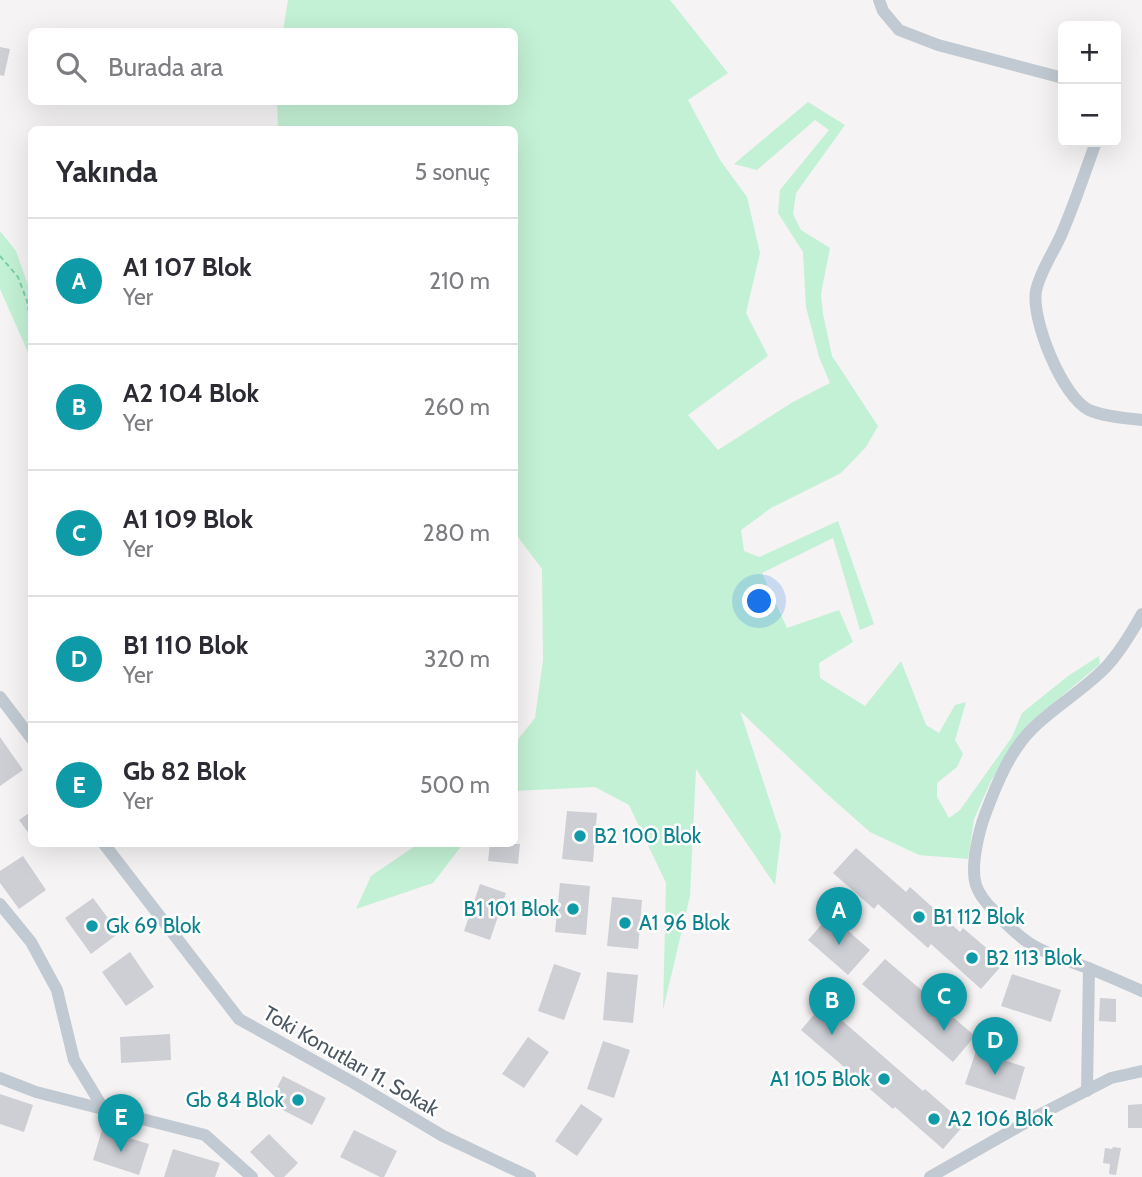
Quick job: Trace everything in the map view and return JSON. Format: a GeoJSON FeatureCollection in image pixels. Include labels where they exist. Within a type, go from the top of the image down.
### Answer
{"type":"FeatureCollection","features":[{"type":"Feature","properties":{"kind":"street"},"geometry":{"type":"LineString","coordinates":[[879,0],[883,11],[899,30],[938,45],[1058,77]]}},
{"type":"Feature","properties":{"kind":"street"},"geometry":{"type":"LineString","coordinates":[[1094,147],[1067,221],[1041,274],[1036,291],[1037,320],[1053,361],[1076,399],[1087,409],[1101,414],[1142,419]]}},
{"type":"Feature","properties":{"kind":"street"},"geometry":{"type":"LineString","coordinates":[[1142,614],[1123,645],[1105,667],[1048,714],[1019,745],[1004,769],[978,833],[975,861],[975,884],[985,901],[1029,943],[1054,956],[1142,991]]}},
{"type":"Feature","properties":{"kind":"street"},"geometry":{"type":"LineString","coordinates":[[0,697],[28,734]]}},
{"type":"Feature","properties":{"kind":"street","name":"Toki Konutları 11. Sokak"},"geometry":{"type":"LineString","coordinates":[[106,847],[239,1019],[443,1136],[530,1177]]}},
{"type":"Feature","properties":{"kind":"street"},"geometry":{"type":"LineString","coordinates":[[0,904],[31,942],[57,990],[74,1060],[103,1108]]}},
{"type":"Feature","properties":{"kind":"street"},"geometry":{"type":"LineString","coordinates":[[1087,1091],[1089,968]]}},
{"type":"Feature","properties":{"kind":"street"},"geometry":{"type":"LineString","coordinates":[[930,1177],[1111,1078],[1142,1071]]}},
{"type":"Feature","properties":{"kind":"street"},"geometry":{"type":"LineString","coordinates":[[0,1078],[36,1092],[205,1135],[252,1177]]}},
{"type":"Feature","properties":{"kind":"path"},"geometry":{"type":"LineString","coordinates":[[0,256],[18,276],[28,307]]}},
{"type":"Feature","properties":{"kind":"green space"},"geometry":{"type":"Polygon","coordinates":[[[288,0],[670,0],[728,73],[688,100],[720,160],[747,197],[760,253],[746,313],[768,356],[688,415],[718,450],[793,402],[830,383],[819,357],[806,307],[803,252],[778,213],[780,190],[829,130],[815,120],[757,170],[734,164],[808,102],[845,125],[796,193],[793,214],[801,230],[830,248],[821,294],[832,356],[878,426],[866,447],[841,473],[771,508],[741,530],[744,551],[759,557],[838,521],[874,624],[860,630],[833,538],[762,573],[787,628],[839,610],[853,642],[819,663],[820,678],[865,706],[901,661],[926,725],[939,733],[955,705],[966,702],[955,740],[963,754],[957,767],[937,783],[937,797],[949,818],[960,810],[1012,737],[1022,713],[1068,676],[1099,656],[1100,664],[1028,724],[991,781],[974,819],[968,859],[919,855],[870,832],[740,711],[781,835],[775,885],[696,769],[690,896],[663,1010],[666,883],[629,805],[595,787],[518,791],[518,739],[535,718],[543,660],[542,569],[518,537],[518,126],[278,126],[277,105],[518,105],[518,28],[283,28],[288,0]]]}},
{"type":"Feature","properties":{"kind":"green space"},"geometry":{"type":"Polygon","coordinates":[[[0,231],[16,251],[28,285],[28,352],[0,289],[0,231]]]}},
{"type":"Feature","properties":{"kind":"green space"},"geometry":{"type":"Polygon","coordinates":[[[414,847],[461,847],[433,883],[356,909],[371,876],[414,847]]]}},
{"type":"Feature","properties":{"kind":"building"},"geometry":{"type":"Polygon","coordinates":[[[0,47],[10,49],[4,76],[0,75],[0,47]]]}},
{"type":"Feature","properties":{"kind":"building"},"geometry":{"type":"Polygon","coordinates":[[[0,737],[23,770],[0,786],[0,737]]]}},
{"type":"Feature","properties":{"kind":"building","name":"B2 100 Blok"},"geometry":{"type":"Polygon","coordinates":[[[567,811],[597,813],[593,862],[562,859],[567,811]]]}},
{"type":"Feature","properties":{"kind":"building"},"geometry":{"type":"Polygon","coordinates":[[[28,814],[28,832],[19,820],[28,814]]]}},
{"type":"Feature","properties":{"kind":"building"},"geometry":{"type":"Polygon","coordinates":[[[520,844],[518,864],[488,861],[490,847],[518,847],[520,844]]]}},
{"type":"Feature","properties":{"kind":"building"},"geometry":{"type":"Polygon","coordinates":[[[856,848],[906,892],[910,887],[960,932],[963,928],[1004,963],[981,989],[931,944],[928,948],[878,904],[874,909],[833,873],[856,848]]]}},
{"type":"Feature","properties":{"kind":"building"},"geometry":{"type":"Polygon","coordinates":[[[23,856],[46,890],[19,909],[0,883],[0,871],[23,856]]]}},
{"type":"Feature","properties":{"kind":"building","name":"B1 101 Blok"},"geometry":{"type":"Polygon","coordinates":[[[560,883],[590,886],[586,935],[555,932],[560,883]]]}},
{"type":"Feature","properties":{"kind":"building"},"geometry":{"type":"Polygon","coordinates":[[[480,884],[506,893],[490,940],[464,931],[480,884]]]}},
{"type":"Feature","properties":{"kind":"building","name":"A1 96 Blok"},"geometry":{"type":"Polygon","coordinates":[[[612,897],[642,900],[638,949],[607,946],[612,897]]]}},
{"type":"Feature","properties":{"kind":"building","name":"Gk 69 Blok"},"geometry":{"type":"Polygon","coordinates":[[[93,898],[119,933],[91,954],[65,918],[93,898]]]}},
{"type":"Feature","properties":{"kind":"building"},"geometry":{"type":"Polygon","coordinates":[[[830,915],[870,950],[848,975],[808,940],[830,915]]]}},
{"type":"Feature","properties":{"kind":"building"},"geometry":{"type":"Polygon","coordinates":[[[130,952],[154,987],[126,1006],[102,972],[130,952]]]}},
{"type":"Feature","properties":{"kind":"building"},"geometry":{"type":"Polygon","coordinates":[[[885,959],[975,1036],[953,1062],[862,984],[885,959]]]}},
{"type":"Feature","properties":{"kind":"building"},"geometry":{"type":"Polygon","coordinates":[[[554,964],[581,973],[564,1020],[538,1011],[554,964]]]}},
{"type":"Feature","properties":{"kind":"building"},"geometry":{"type":"Polygon","coordinates":[[[607,972],[638,975],[633,1023],[603,1020],[607,972]]]}},
{"type":"Feature","properties":{"kind":"building"},"geometry":{"type":"Polygon","coordinates":[[[1012,974],[1061,990],[1051,1022],[1001,1006],[1012,974]]]}},
{"type":"Feature","properties":{"kind":"building"},"geometry":{"type":"Polygon","coordinates":[[[1100,998],[1116,999],[1116,1022],[1099,1021],[1100,998]]]}},
{"type":"Feature","properties":{"kind":"building"},"geometry":{"type":"Polygon","coordinates":[[[823,1004],[965,1124],[943,1149],[801,1030],[823,1004]]]}},
{"type":"Feature","properties":{"kind":"building"},"geometry":{"type":"Polygon","coordinates":[[[170,1034],[171,1060],[121,1063],[120,1037],[170,1034]]]}},
{"type":"Feature","properties":{"kind":"building"},"geometry":{"type":"Polygon","coordinates":[[[528,1037],[549,1052],[524,1088],[502,1074],[528,1037]]]}},
{"type":"Feature","properties":{"kind":"building"},"geometry":{"type":"Polygon","coordinates":[[[603,1041],[630,1050],[614,1098],[587,1089],[603,1041]]]}},
{"type":"Feature","properties":{"kind":"building"},"geometry":{"type":"Polygon","coordinates":[[[976,1051],[1025,1067],[1015,1100],[965,1084],[976,1051]]]}},
{"type":"Feature","properties":{"kind":"building","name":"Gb 84 Blok"},"geometry":{"type":"Polygon","coordinates":[[[283,1076],[326,1098],[312,1125],[269,1103],[283,1076]]]}},
{"type":"Feature","properties":{"kind":"building"},"geometry":{"type":"Polygon","coordinates":[[[0,1094],[33,1105],[24,1132],[0,1124],[0,1094]]]}},
{"type":"Feature","properties":{"kind":"building"},"geometry":{"type":"Polygon","coordinates":[[[581,1104],[603,1119],[577,1156],[555,1141],[581,1104]]]}},
{"type":"Feature","properties":{"kind":"building"},"geometry":{"type":"Polygon","coordinates":[[[1142,1104],[1142,1128],[1128,1128],[1128,1105],[1142,1104]]]}},
{"type":"Feature","properties":{"kind":"building"},"geometry":{"type":"Polygon","coordinates":[[[102,1130],[149,1144],[139,1175],[93,1160],[102,1130]]]}},
{"type":"Feature","properties":{"kind":"building"},"geometry":{"type":"Polygon","coordinates":[[[354,1130],[397,1151],[384,1177],[340,1157],[354,1130]]]}},
{"type":"Feature","properties":{"kind":"building"},"geometry":{"type":"Polygon","coordinates":[[[269,1134],[298,1163],[284,1177],[275,1177],[250,1152],[269,1134]]]}},
{"type":"Feature","properties":{"kind":"building"},"geometry":{"type":"Polygon","coordinates":[[[1105,1148],[1121,1148],[1116,1175],[1109,1174],[1110,1164],[1103,1163],[1105,1148]]]}},
{"type":"Feature","properties":{"kind":"building"},"geometry":{"type":"Polygon","coordinates":[[[173,1149],[220,1163],[215,1177],[164,1177],[173,1149]]]}},
{"type":"Feature","properties":{"kind":"place","name":"B2 100 Blok"},"geometry":{"type":"Point","coordinates":[580,836]}},
{"type":"Feature","properties":{"kind":"place","name":"B1 101 Blok"},"geometry":{"type":"Point","coordinates":[573,909]}},
{"type":"Feature","properties":{"kind":"place","name":"B1 112 Blok"},"geometry":{"type":"Point","coordinates":[919,917]}},
{"type":"Feature","properties":{"kind":"place","name":"A1 96 Blok"},"geometry":{"type":"Point","coordinates":[625,923]}},
{"type":"Feature","properties":{"kind":"place","name":"Gk 69 Blok"},"geometry":{"type":"Point","coordinates":[92,926]}},
{"type":"Feature","properties":{"kind":"place","name":"A1 107 Blok"},"geometry":{"type":"Point","coordinates":[839,945]}},
{"type":"Feature","properties":{"kind":"place","name":"B2 113 Blok"},"geometry":{"type":"Point","coordinates":[972,958]}},
{"type":"Feature","properties":{"kind":"place","name":"A1 109 Blok"},"geometry":{"type":"Point","coordinates":[944,1031]}},
{"type":"Feature","properties":{"kind":"place","name":"A2 104 Blok"},"geometry":{"type":"Point","coordinates":[832,1035]}},
{"type":"Feature","properties":{"kind":"place","name":"B1 110 Blok"},"geometry":{"type":"Point","coordinates":[995,1075]}},
{"type":"Feature","properties":{"kind":"place","name":"A1 105 Blok"},"geometry":{"type":"Point","coordinates":[884,1079]}},
{"type":"Feature","properties":{"kind":"place","name":"Gb 84 Blok"},"geometry":{"type":"Point","coordinates":[298,1100]}},
{"type":"Feature","properties":{"kind":"place","name":"A2 106 Blok"},"geometry":{"type":"Point","coordinates":[934,1119]}},
{"type":"Feature","properties":{"kind":"place","name":"Gb 82 Blok"},"geometry":{"type":"Point","coordinates":[121,1152]}}]}
